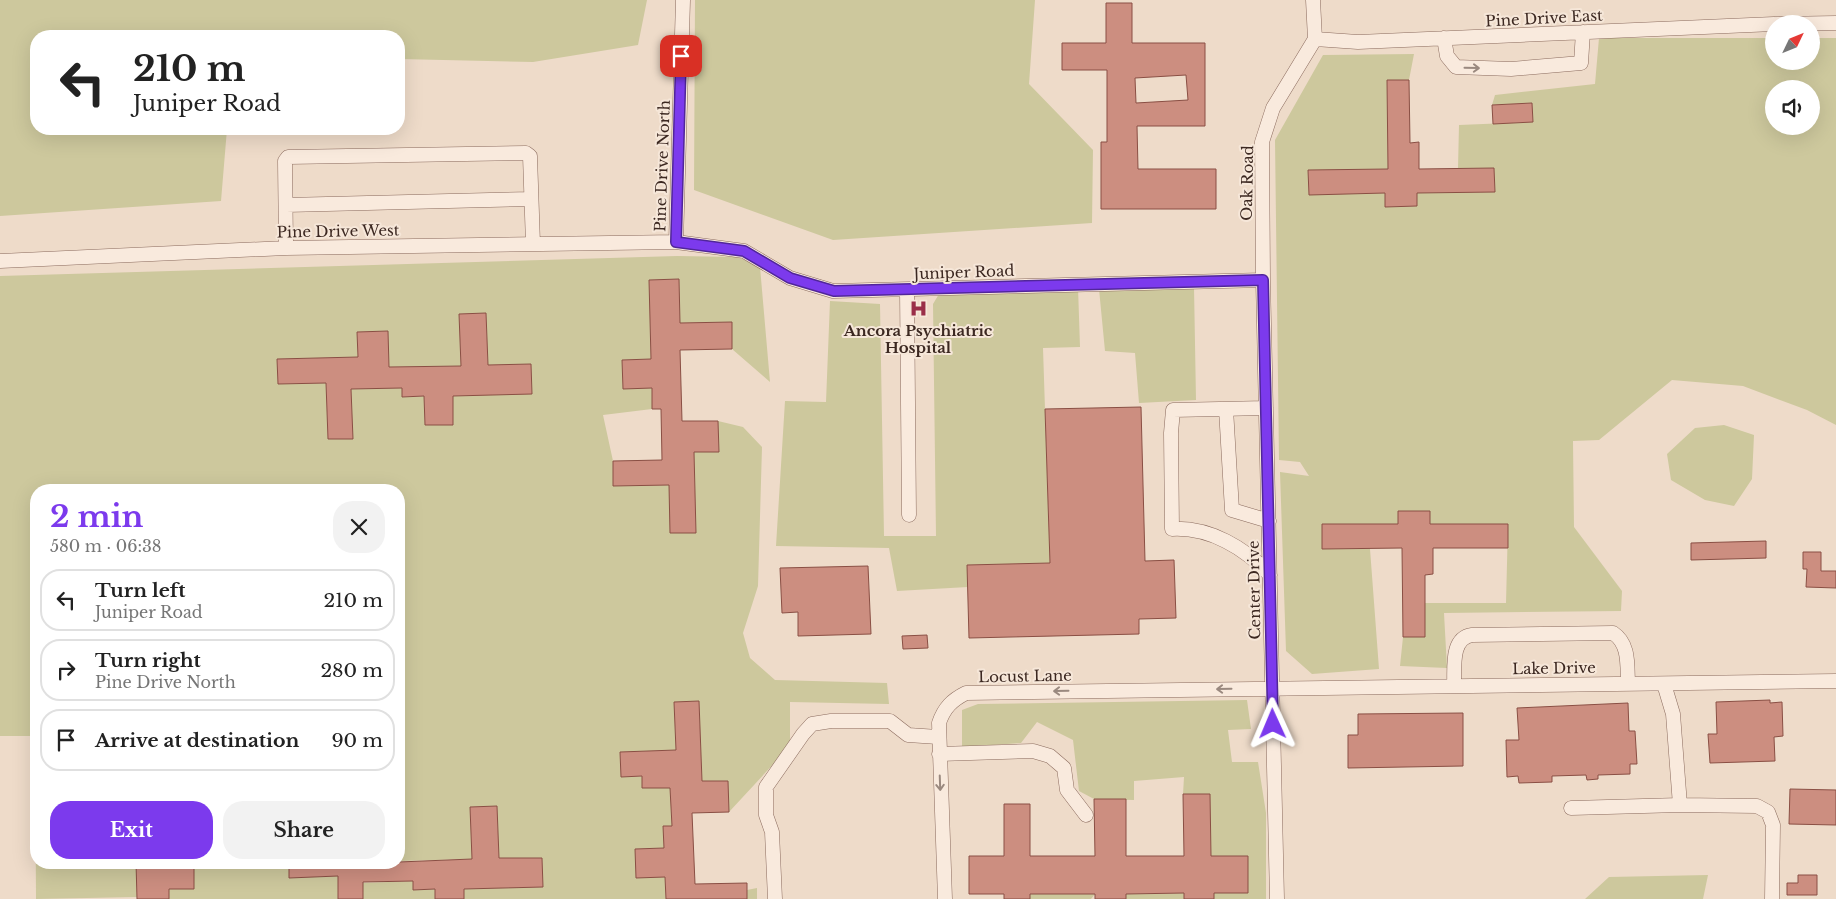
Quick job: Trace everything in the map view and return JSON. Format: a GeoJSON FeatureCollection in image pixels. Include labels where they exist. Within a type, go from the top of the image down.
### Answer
{"type":"FeatureCollection","features":[{"type":"Feature","properties":{"kind":"lane","name":"Pine Drive North"},"geometry":{"type":"LineString","coordinates":[[676,242],[683,0]]}},
{"type":"Feature","properties":{"kind":"lane"},"geometry":{"type":"LineString","coordinates":[[1313,0],[1315,39]]}},
{"type":"Feature","properties":{"kind":"lane","name":"Pine Drive East"},"geometry":{"type":"LineString","coordinates":[[1820,23],[1836,23]]}},
{"type":"Feature","properties":{"kind":"lane","name":"Pine Drive East"},"geometry":{"type":"LineString","coordinates":[[1315,39],[1358,42],[1765,24]]}},
{"type":"Feature","properties":{"kind":"lane"},"geometry":{"type":"LineString","coordinates":[[1444,38],[1447,56],[1456,67],[1511,68],[1581,63],[1582,32]]}},
{"type":"Feature","properties":{"kind":"lane","name":"Oak Road"},"geometry":{"type":"LineString","coordinates":[[1263,280],[1262,142],[1273,108],[1315,39]]}},
{"type":"Feature","properties":{"kind":"lane"},"geometry":{"type":"LineString","coordinates":[[286,248],[285,161],[288,157],[526,153],[530,156],[533,244]]}},
{"type":"Feature","properties":{"kind":"lane"},"geometry":{"type":"LineString","coordinates":[[286,205],[531,199]]}},
{"type":"Feature","properties":{"kind":"lane","name":"Pine Drive West"},"geometry":{"type":"LineString","coordinates":[[0,261],[286,248],[676,242]]}},
{"type":"Feature","properties":{"kind":"lane","name":"Juniper Road"},"geometry":{"type":"LineString","coordinates":[[676,242],[744,251],[790,278],[834,291],[1263,280]]}},
{"type":"Feature","properties":{"kind":"lane","name":"Center Drive"},"geometry":{"type":"LineString","coordinates":[[1263,280],[1277,899]]}},
{"type":"Feature","properties":{"kind":"lane"},"geometry":{"type":"LineString","coordinates":[[907,290],[909,515]]}},
{"type":"Feature","properties":{"kind":"lane"},"geometry":{"type":"LineString","coordinates":[[1266,408],[1172,410],[1172,529],[1186,529],[1236,545],[1254,558],[1270,575]]}},
{"type":"Feature","properties":{"kind":"lane"},"geometry":{"type":"LineString","coordinates":[[1226,409],[1232,510],[1269,522]]}},
{"type":"Feature","properties":{"kind":"lane"},"geometry":{"type":"LineString","coordinates":[[1454,686],[1456,645],[1466,636],[1481,634],[1613,633],[1621,638],[1625,646],[1628,684]]}},
{"type":"Feature","properties":{"kind":"lane","name":"Lake Drive"},"geometry":{"type":"LineString","coordinates":[[1272,688],[1836,681]]}},
{"type":"Feature","properties":{"kind":"lane"},"geometry":{"type":"LineString","coordinates":[[1664,684],[1674,714],[1680,805]]}},
{"type":"Feature","properties":{"kind":"lane","name":"Locust Lane"},"geometry":{"type":"LineString","coordinates":[[945,899],[938,737],[939,723],[945,709],[955,698],[966,694],[1272,688]]}},
{"type":"Feature","properties":{"kind":"lane"},"geometry":{"type":"LineString","coordinates":[[775,899],[772,832],[766,815],[766,787],[802,734],[812,724],[831,721],[890,721],[908,735],[938,737]]}},
{"type":"Feature","properties":{"kind":"lane"},"geometry":{"type":"LineString","coordinates":[[939,754],[1033,751],[1050,756],[1064,768],[1067,790],[1086,815]]}},
{"type":"Feature","properties":{"kind":"lane"},"geometry":{"type":"LineString","coordinates":[[1571,808],[1680,805],[1757,806],[1768,812],[1773,825],[1772,899]]}},
{"type":"Feature","properties":{"kind":"shaded area"},"geometry":{"type":"Polygon","coordinates":[[[0,0],[647,0],[638,45],[533,62],[405,59],[405,30],[30,30],[30,135],[226,135],[221,201],[0,216],[0,0]]]}},
{"type":"Feature","properties":{"kind":"shaded area"},"geometry":{"type":"Polygon","coordinates":[[[695,0],[1035,0],[1029,84],[1093,150],[1092,223],[833,240],[694,190],[695,0]]]}},
{"type":"Feature","properties":{"kind":"shaded area"},"geometry":{"type":"Polygon","coordinates":[[[1599,38],[1765,38],[1765,70],[1820,70],[1820,38],[1836,38],[1836,425],[1807,410],[1743,386],[1672,380],[1599,440],[1573,441],[1574,527],[1622,591],[1621,611],[1444,613],[1447,668],[1400,666],[1403,637],[1425,637],[1425,603],[1506,603],[1508,524],[1430,524],[1430,511],[1399,511],[1398,524],[1322,549],[1370,549],[1379,669],[1312,674],[1286,651],[1280,472],[1309,476],[1300,462],[1279,460],[1275,140],[1323,55],[1414,54],[1409,80],[1387,80],[1388,169],[1308,171],[1309,194],[1385,193],[1386,207],[1417,206],[1417,193],[1495,192],[1494,168],[1458,168],[1459,125],[1533,122],[1532,103],[1492,105],[1495,95],[1595,84],[1599,38]]]}},
{"type":"Feature","properties":{"kind":"shaded area"},"geometry":{"type":"Polygon","coordinates":[[[677,256],[738,257],[760,267],[770,382],[732,349],[732,322],[680,323],[679,279],[649,280],[651,359],[622,360],[623,388],[652,388],[652,409],[603,415],[613,461],[613,486],[669,485],[696,533],[694,452],[719,452],[718,421],[743,427],[762,447],[758,586],[743,633],[750,658],[775,680],[887,683],[889,704],[790,702],[790,746],[729,812],[728,781],[702,781],[699,701],[674,702],[676,750],[620,752],[621,777],[670,775],[672,826],[664,848],[635,849],[665,877],[666,899],[464,899],[464,889],[543,887],[542,858],[499,858],[497,806],[470,807],[472,859],[405,861],[405,484],[30,484],[30,736],[0,736],[0,276],[677,256]],[[486,313],[459,314],[461,366],[389,367],[388,331],[357,332],[358,357],[277,359],[278,384],[326,383],[328,439],[353,438],[351,389],[402,388],[403,397],[424,396],[425,425],[453,424],[453,396],[532,393],[531,364],[488,365],[486,313]]]}},
{"type":"Feature","properties":{"kind":"shaded area"},"geometry":{"type":"Polygon","coordinates":[[[1078,287],[1080,347],[1043,348],[1050,563],[968,565],[968,587],[897,591],[889,548],[776,546],[785,401],[826,402],[830,301],[880,304],[884,536],[936,536],[933,304],[939,294],[1078,287]]]}},
{"type":"Feature","properties":{"kind":"shaded area"},"geometry":{"type":"Polygon","coordinates":[[[1194,287],[1196,400],[1139,403],[1135,353],[1105,351],[1099,289],[1194,287]]]}},
{"type":"Feature","properties":{"kind":"shaded area"},"geometry":{"type":"Polygon","coordinates":[[[1724,425],[1754,435],[1752,479],[1734,506],[1705,500],[1671,480],[1667,454],[1695,428],[1724,425]]]}},
{"type":"Feature","properties":{"kind":"shaded area"},"geometry":{"type":"Polygon","coordinates":[[[1247,700],[1251,729],[1228,730],[1232,762],[1258,762],[1266,813],[1266,899],[1214,899],[1214,893],[1248,893],[1248,856],[1211,856],[1210,794],[1183,794],[1184,777],[1134,781],[1134,800],[1094,799],[1079,791],[1073,740],[1037,722],[1021,743],[962,747],[962,710],[978,704],[1247,700]]]}},
{"type":"Feature","properties":{"kind":"shaded area"},"geometry":{"type":"Polygon","coordinates":[[[36,869],[136,869],[137,897],[36,899],[36,869]]]}},
{"type":"Feature","properties":{"kind":"shaded area"},"geometry":{"type":"Polygon","coordinates":[[[194,869],[289,869],[289,878],[338,876],[338,899],[169,899],[169,889],[194,889],[194,869]]]}},
{"type":"Feature","properties":{"kind":"shaded area"},"geometry":{"type":"Polygon","coordinates":[[[1708,875],[1703,899],[1585,899],[1609,877],[1708,875]]]}},
{"type":"Feature","properties":{"kind":"shaded area"},"geometry":{"type":"Polygon","coordinates":[[[413,881],[414,890],[435,889],[435,899],[363,899],[363,883],[413,881]]]}},
{"type":"Feature","properties":{"kind":"shaded area"},"geometry":{"type":"Polygon","coordinates":[[[757,888],[757,899],[747,899],[747,890],[757,888]]]}},
{"type":"Feature","properties":{"kind":"shaded area"},"geometry":{"type":"Polygon","coordinates":[[[1184,893],[1184,899],[1126,899],[1126,894],[1184,893]]]}},
{"type":"Feature","properties":{"kind":"shaded area"},"geometry":{"type":"Polygon","coordinates":[[[1030,894],[1095,894],[1091,899],[1030,899],[1030,894]]]}},
{"type":"Feature","properties":{"kind":"building"},"geometry":{"type":"Polygon","coordinates":[[[1106,3],[1132,3],[1132,43],[1205,43],[1205,126],[1137,126],[1138,169],[1216,169],[1216,209],[1101,209],[1101,142],[1107,142],[1107,70],[1062,70],[1062,43],[1106,43],[1106,3]],[[1186,75],[1135,78],[1136,103],[1188,100],[1186,75]]]}},
{"type":"Feature","properties":{"kind":"building"},"geometry":{"type":"Polygon","coordinates":[[[1387,80],[1409,80],[1410,143],[1419,142],[1419,169],[1494,168],[1495,192],[1417,193],[1417,206],[1385,207],[1385,193],[1309,195],[1308,170],[1388,169],[1387,80]]]}},
{"type":"Feature","properties":{"kind":"building"},"geometry":{"type":"Polygon","coordinates":[[[1532,103],[1533,122],[1493,124],[1492,105],[1532,103]]]}},
{"type":"Feature","properties":{"kind":"building"},"geometry":{"type":"Polygon","coordinates":[[[679,279],[680,323],[732,322],[732,349],[680,350],[682,421],[718,421],[719,452],[694,452],[696,533],[670,533],[669,485],[613,486],[613,461],[662,460],[661,409],[652,409],[652,388],[623,389],[622,360],[651,359],[649,280],[679,279]]]}},
{"type":"Feature","properties":{"kind":"building"},"geometry":{"type":"Polygon","coordinates":[[[486,313],[488,365],[531,364],[532,394],[453,396],[453,425],[425,425],[424,396],[402,397],[402,388],[351,389],[353,439],[328,439],[326,383],[278,384],[277,359],[358,357],[357,332],[388,331],[389,367],[461,366],[459,314],[486,313]]]}},
{"type":"Feature","properties":{"kind":"building"},"geometry":{"type":"Polygon","coordinates":[[[1141,407],[1145,561],[1174,560],[1176,618],[1139,619],[1139,634],[969,638],[967,565],[1050,563],[1045,409],[1141,407]]]}},
{"type":"Feature","properties":{"kind":"building"},"geometry":{"type":"Polygon","coordinates":[[[1398,511],[1430,511],[1430,524],[1508,524],[1508,548],[1433,548],[1433,574],[1425,575],[1425,637],[1403,637],[1402,548],[1322,549],[1322,524],[1398,524],[1398,511]]]}},
{"type":"Feature","properties":{"kind":"building"},"geometry":{"type":"Polygon","coordinates":[[[1766,541],[1766,558],[1691,560],[1691,543],[1766,541]]]}},
{"type":"Feature","properties":{"kind":"building"},"geometry":{"type":"Polygon","coordinates":[[[1803,552],[1821,552],[1821,571],[1836,571],[1836,588],[1806,587],[1807,569],[1803,569],[1803,552]]]}},
{"type":"Feature","properties":{"kind":"building"},"geometry":{"type":"Polygon","coordinates":[[[868,566],[871,634],[798,636],[798,612],[782,613],[780,568],[868,566]]]}},
{"type":"Feature","properties":{"kind":"building"},"geometry":{"type":"Polygon","coordinates":[[[927,635],[928,648],[903,649],[902,636],[927,635]]]}},
{"type":"Feature","properties":{"kind":"building"},"geometry":{"type":"Polygon","coordinates":[[[1770,700],[1770,703],[1782,702],[1783,736],[1774,737],[1775,761],[1710,763],[1708,734],[1717,734],[1716,702],[1770,700]]]}},
{"type":"Feature","properties":{"kind":"building"},"geometry":{"type":"Polygon","coordinates":[[[699,701],[702,781],[728,781],[729,812],[692,813],[695,884],[747,883],[747,899],[666,899],[665,877],[636,878],[635,849],[664,848],[663,826],[672,826],[670,788],[642,788],[642,776],[621,777],[620,752],[676,750],[674,702],[699,701]]]}},
{"type":"Feature","properties":{"kind":"building"},"geometry":{"type":"Polygon","coordinates":[[[1628,703],[1629,731],[1635,731],[1637,764],[1630,764],[1630,774],[1598,775],[1598,779],[1587,780],[1586,775],[1552,776],[1552,782],[1519,783],[1518,776],[1507,777],[1506,740],[1519,740],[1517,708],[1628,703]]]}},
{"type":"Feature","properties":{"kind":"building"},"geometry":{"type":"Polygon","coordinates":[[[1463,713],[1463,766],[1348,768],[1348,735],[1358,735],[1358,714],[1463,713]]]}},
{"type":"Feature","properties":{"kind":"building"},"geometry":{"type":"Polygon","coordinates":[[[1790,789],[1836,790],[1836,825],[1789,824],[1790,789]]]}},
{"type":"Feature","properties":{"kind":"building"},"geometry":{"type":"Polygon","coordinates":[[[1183,794],[1210,794],[1211,856],[1248,856],[1248,893],[1214,893],[1214,899],[1184,899],[1184,893],[1126,894],[1126,899],[1095,899],[1095,894],[1030,894],[1030,899],[1004,899],[1004,894],[969,894],[969,856],[1004,856],[1004,804],[1030,804],[1030,856],[1095,856],[1094,799],[1126,799],[1126,856],[1184,856],[1183,794]]]}},
{"type":"Feature","properties":{"kind":"building"},"geometry":{"type":"Polygon","coordinates":[[[497,806],[499,858],[542,858],[543,887],[464,889],[464,899],[435,899],[435,889],[413,890],[413,881],[363,882],[363,899],[338,899],[338,876],[289,878],[289,869],[405,869],[405,862],[472,859],[470,807],[497,806]]]}},
{"type":"Feature","properties":{"kind":"building"},"geometry":{"type":"Polygon","coordinates":[[[136,869],[194,869],[194,889],[169,889],[169,899],[137,899],[136,869]]]}},
{"type":"Feature","properties":{"kind":"building"},"geometry":{"type":"Polygon","coordinates":[[[1798,875],[1817,875],[1817,895],[1787,895],[1787,883],[1798,883],[1798,875]]]}},
{"type":"Feature","properties":{"kind":"place","name":"Ancora Psychiatric Hospital"},"geometry":{"type":"Point","coordinates":[918,309]}},
{"type":"Feature","properties":{"kind":"route"},"geometry":{"type":"LineString","coordinates":[[681,56],[676,242],[744,251],[790,278],[834,291],[1263,280],[1273,724]]}}]}
